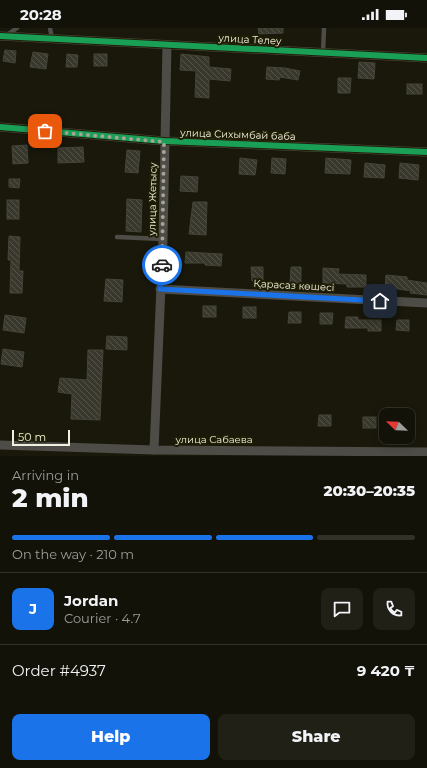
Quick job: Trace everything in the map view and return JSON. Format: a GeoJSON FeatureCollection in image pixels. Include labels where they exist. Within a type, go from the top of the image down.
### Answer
{"type":"FeatureCollection","features":[{"type":"Feature","properties":{"kind":"street","name":"улица Телеу"},"geometry":{"type":"LineString","coordinates":[[3,36],[427,58]]}},
{"type":"Feature","properties":{"kind":"street","name":"улица Жетысу"},"geometry":{"type":"LineString","coordinates":[[154,450],[163,239],[167,45]]}},
{"type":"Feature","properties":{"kind":"street","name":"улица Сихымбай баба"},"geometry":{"type":"LineString","coordinates":[[0,127],[164,142],[427,152]]}},
{"type":"Feature","properties":{"kind":"street","name":"Қарасаз көшесі"},"geometry":{"type":"LineString","coordinates":[[160,289],[427,303]]}},
{"type":"Feature","properties":{"kind":"street","name":"улица Сабаева"},"geometry":{"type":"LineString","coordinates":[[0,445],[154,450],[427,452]]}},
{"type":"Feature","properties":{"kind":"lane"},"geometry":{"type":"LineString","coordinates":[[3,36],[17,28]]}},
{"type":"Feature","properties":{"kind":"lane"},"geometry":{"type":"LineString","coordinates":[[50,28],[52,39]]}},
{"type":"Feature","properties":{"kind":"lane"},"geometry":{"type":"LineString","coordinates":[[323,53],[324,28]]}},
{"type":"Feature","properties":{"kind":"lane"},"geometry":{"type":"LineString","coordinates":[[117,237],[163,239]]}},
{"type":"Feature","properties":{"kind":"building"},"geometry":{"type":"Polygon","coordinates":[[[258,28],[283,28],[283,33],[259,34],[258,28]]]}},
{"type":"Feature","properties":{"kind":"building"},"geometry":{"type":"Polygon","coordinates":[[[5,50],[16,51],[15,63],[3,61],[5,50]]]}},
{"type":"Feature","properties":{"kind":"building"},"geometry":{"type":"Polygon","coordinates":[[[33,52],[48,54],[46,69],[30,67],[33,52]]]}},
{"type":"Feature","properties":{"kind":"building"},"geometry":{"type":"Polygon","coordinates":[[[67,54],[78,55],[77,67],[66,67],[67,54]]]}},
{"type":"Feature","properties":{"kind":"building"},"geometry":{"type":"Polygon","coordinates":[[[94,54],[107,54],[107,66],[94,66],[94,54]]]}},
{"type":"Feature","properties":{"kind":"building"},"geometry":{"type":"Polygon","coordinates":[[[181,54],[209,57],[209,67],[231,69],[230,81],[209,79],[209,98],[195,97],[196,71],[180,70],[181,54]]]}},
{"type":"Feature","properties":{"kind":"building"},"geometry":{"type":"Polygon","coordinates":[[[359,62],[375,63],[374,79],[358,78],[359,62]]]}},
{"type":"Feature","properties":{"kind":"building"},"geometry":{"type":"Polygon","coordinates":[[[267,67],[300,71],[298,80],[280,77],[279,80],[266,79],[267,67]]]}},
{"type":"Feature","properties":{"kind":"building"},"geometry":{"type":"Polygon","coordinates":[[[338,78],[351,78],[350,93],[338,93],[338,78]]]}},
{"type":"Feature","properties":{"kind":"building"},"geometry":{"type":"Polygon","coordinates":[[[407,84],[422,84],[422,94],[407,94],[407,84]]]}},
{"type":"Feature","properties":{"kind":"building"},"geometry":{"type":"Polygon","coordinates":[[[27,145],[28,163],[13,164],[12,146],[27,145]]]}},
{"type":"Feature","properties":{"kind":"building"},"geometry":{"type":"Polygon","coordinates":[[[83,147],[84,162],[58,163],[58,148],[83,147]]]}},
{"type":"Feature","properties":{"kind":"building"},"geometry":{"type":"Polygon","coordinates":[[[127,150],[140,151],[138,173],[125,172],[127,150]]]}},
{"type":"Feature","properties":{"kind":"building"},"geometry":{"type":"Polygon","coordinates":[[[240,158],[257,160],[255,175],[239,174],[240,158]]]}},
{"type":"Feature","properties":{"kind":"building"},"geometry":{"type":"Polygon","coordinates":[[[272,158],[286,159],[285,174],[271,173],[272,158]]]}},
{"type":"Feature","properties":{"kind":"building"},"geometry":{"type":"Polygon","coordinates":[[[326,158],[351,160],[350,174],[325,173],[326,158]]]}},
{"type":"Feature","properties":{"kind":"building"},"geometry":{"type":"Polygon","coordinates":[[[365,163],[385,165],[384,178],[364,177],[365,163]]]}},
{"type":"Feature","properties":{"kind":"building"},"geometry":{"type":"Polygon","coordinates":[[[400,163],[419,165],[418,180],[399,178],[400,163]]]}},
{"type":"Feature","properties":{"kind":"building"},"geometry":{"type":"Polygon","coordinates":[[[181,176],[198,177],[197,192],[180,191],[181,176]]]}},
{"type":"Feature","properties":{"kind":"building"},"geometry":{"type":"Polygon","coordinates":[[[9,179],[20,179],[19,188],[9,187],[9,179]]]}},
{"type":"Feature","properties":{"kind":"building"},"geometry":{"type":"Polygon","coordinates":[[[127,199],[142,200],[141,232],[126,231],[127,199]]]}},
{"type":"Feature","properties":{"kind":"building"},"geometry":{"type":"Polygon","coordinates":[[[7,200],[19,200],[19,219],[7,219],[7,200]]]}},
{"type":"Feature","properties":{"kind":"building"},"geometry":{"type":"Polygon","coordinates":[[[193,202],[207,202],[206,235],[189,234],[193,202]]]}},
{"type":"Feature","properties":{"kind":"building"},"geometry":{"type":"Polygon","coordinates":[[[9,236],[20,237],[19,271],[23,271],[22,293],[10,293],[11,260],[8,260],[9,236]]]}},
{"type":"Feature","properties":{"kind":"building"},"geometry":{"type":"Polygon","coordinates":[[[186,252],[222,254],[221,266],[205,265],[205,263],[185,263],[186,252]]]}},
{"type":"Feature","properties":{"kind":"building"},"geometry":{"type":"Polygon","coordinates":[[[251,267],[263,267],[263,281],[252,281],[251,267]]]}},
{"type":"Feature","properties":{"kind":"building"},"geometry":{"type":"Polygon","coordinates":[[[291,267],[301,267],[301,283],[290,283],[291,267]]]}},
{"type":"Feature","properties":{"kind":"building"},"geometry":{"type":"Polygon","coordinates":[[[323,268],[339,269],[338,274],[366,275],[366,287],[347,287],[347,284],[323,283],[323,268]]]}},
{"type":"Feature","properties":{"kind":"building"},"geometry":{"type":"Polygon","coordinates":[[[386,275],[407,277],[407,280],[427,283],[427,295],[410,293],[411,291],[385,287],[386,275]]]}},
{"type":"Feature","properties":{"kind":"building"},"geometry":{"type":"Polygon","coordinates":[[[106,279],[123,280],[122,302],[104,301],[106,279]]]}},
{"type":"Feature","properties":{"kind":"building"},"geometry":{"type":"Polygon","coordinates":[[[203,306],[216,306],[216,317],[203,317],[203,306]]]}},
{"type":"Feature","properties":{"kind":"building"},"geometry":{"type":"Polygon","coordinates":[[[243,307],[256,307],[256,318],[243,318],[243,307]]]}},
{"type":"Feature","properties":{"kind":"building"},"geometry":{"type":"Polygon","coordinates":[[[289,312],[301,312],[301,323],[288,323],[289,312]]]}},
{"type":"Feature","properties":{"kind":"building"},"geometry":{"type":"Polygon","coordinates":[[[320,313],[333,313],[332,324],[320,324],[320,313]]]}},
{"type":"Feature","properties":{"kind":"building"},"geometry":{"type":"Polygon","coordinates":[[[5,315],[26,318],[24,333],[3,330],[5,315]]]}},
{"type":"Feature","properties":{"kind":"building"},"geometry":{"type":"Polygon","coordinates":[[[346,317],[358,317],[358,320],[381,320],[381,331],[368,331],[368,328],[345,328],[346,317]]]}},
{"type":"Feature","properties":{"kind":"building"},"geometry":{"type":"Polygon","coordinates":[[[397,320],[409,320],[409,331],[396,330],[397,320]]]}},
{"type":"Feature","properties":{"kind":"building"},"geometry":{"type":"Polygon","coordinates":[[[107,336],[127,337],[127,350],[106,349],[107,336]]]}},
{"type":"Feature","properties":{"kind":"building"},"geometry":{"type":"Polygon","coordinates":[[[3,349],[24,352],[22,367],[1,364],[3,349]]]}},
{"type":"Feature","properties":{"kind":"building"},"geometry":{"type":"Polygon","coordinates":[[[88,350],[103,350],[100,420],[71,419],[72,394],[58,392],[60,378],[87,380],[88,350]]]}},
{"type":"Feature","properties":{"kind":"building"},"geometry":{"type":"Polygon","coordinates":[[[319,415],[331,415],[331,426],[318,426],[319,415]]]}},
{"type":"Feature","properties":{"kind":"building"},"geometry":{"type":"Polygon","coordinates":[[[363,417],[376,417],[376,428],[363,428],[363,417]]]}},
{"type":"Feature","properties":{"kind":"cycle path"},"geometry":{"type":"LineString","coordinates":[[0,36],[427,58]]}},
{"type":"Feature","properties":{"kind":"cycle path"},"geometry":{"type":"LineString","coordinates":[[0,127],[164,141],[427,152]]}},
{"type":"Feature","properties":{"kind":"way so far"},"geometry":{"type":"LineString","coordinates":[[45,131],[164,142],[162,265]]}},
{"type":"Feature","properties":{"kind":"route"},"geometry":{"type":"LineString","coordinates":[[162,265],[160,289],[380,301]]}}]}
